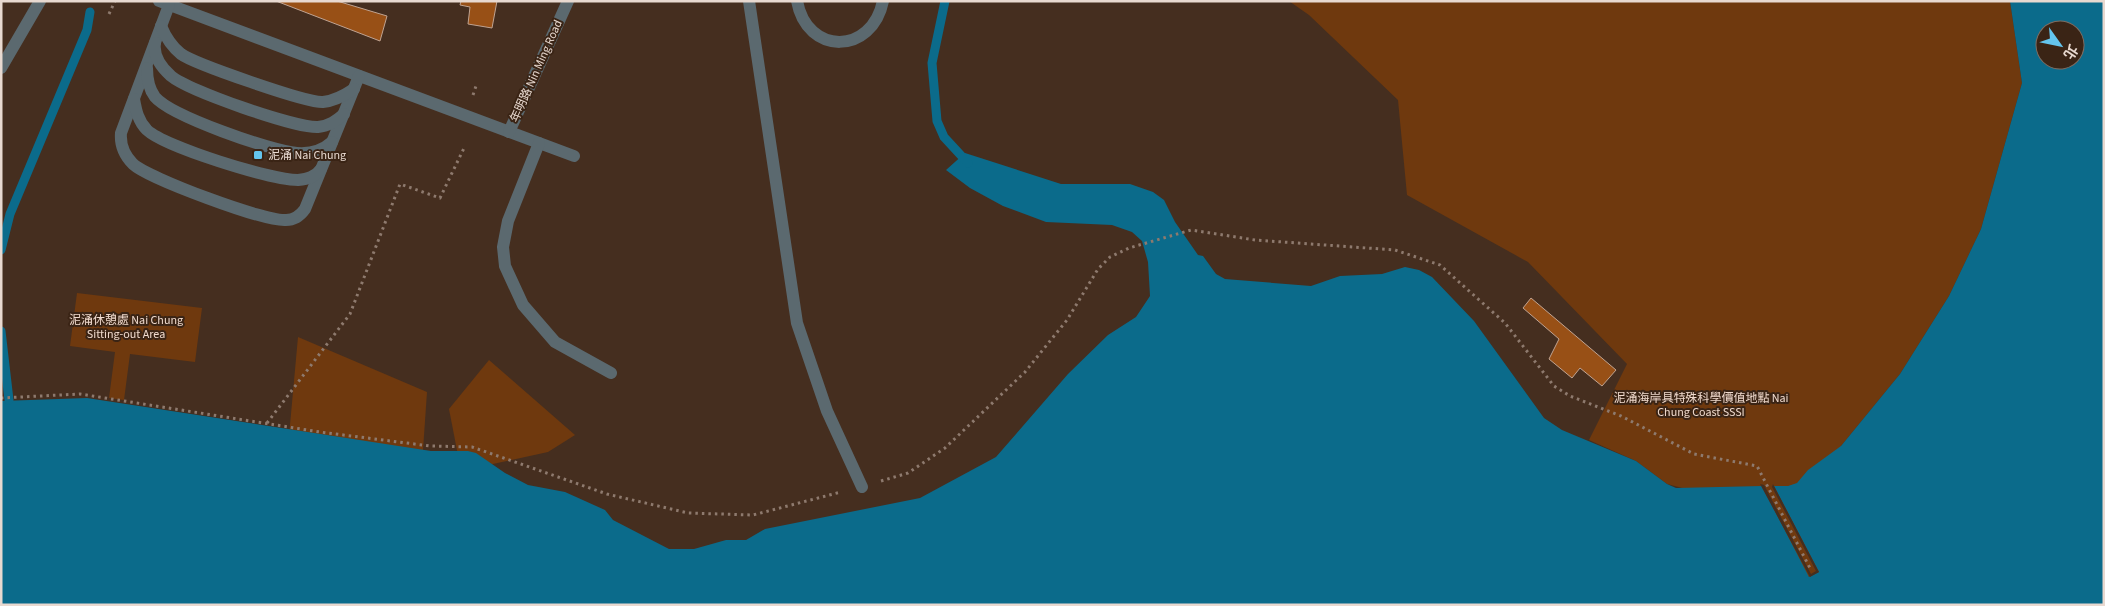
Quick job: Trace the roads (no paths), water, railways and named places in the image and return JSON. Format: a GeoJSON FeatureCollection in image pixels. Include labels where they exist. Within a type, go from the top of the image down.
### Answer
{"type":"FeatureCollection","features":[{"type":"Feature","properties":{"kind":"street"},"geometry":{"type":"LineString","coordinates":[[1,68],[40,1]]}},
{"type":"Feature","properties":{"kind":"street","name":"年明路 Nin Ming Road"},"geometry":{"type":"LineString","coordinates":[[568,1],[509,132],[574,156]]}},
{"type":"Feature","properties":{"kind":"street"},"geometry":{"type":"LineString","coordinates":[[749,1],[797,323],[827,411],[862,487]]}},
{"type":"Feature","properties":{"kind":"street"},"geometry":{"type":"LineString","coordinates":[[796,1],[799,15],[807,27],[818,37],[832,42],[847,42],[861,37],[873,27],[880,15],[883,1]]}},
{"type":"Feature","properties":{"kind":"street"},"geometry":{"type":"LineString","coordinates":[[360,76],[305,209],[298,217],[284,220],[264,217],[159,179],[138,168],[122,149],[121,133],[162,26],[164,3],[360,76],[509,132]]}},
{"type":"Feature","properties":{"kind":"street"},"geometry":{"type":"LineString","coordinates":[[162,26],[168,41],[183,56],[294,97],[322,102],[342,96],[354,89]]}},
{"type":"Feature","properties":{"kind":"street"},"geometry":{"type":"LineString","coordinates":[[155,43],[156,54],[166,72],[178,81],[282,121],[306,127],[327,125],[344,114]]}},
{"type":"Feature","properties":{"kind":"street"},"geometry":{"type":"LineString","coordinates":[[147,65],[147,79],[155,97],[180,114],[282,150],[311,153],[327,147],[332,142]]}},
{"type":"Feature","properties":{"kind":"street"},"geometry":{"type":"LineString","coordinates":[[134,99],[141,123],[148,131],[167,142],[243,170],[270,176],[306,179],[314,176],[321,169]]}},
{"type":"Feature","properties":{"kind":"street"},"geometry":{"type":"LineString","coordinates":[[539,144],[508,221],[503,247],[504,266],[523,305],[555,342],[611,372]]}},
{"type":"Feature","properties":{"kind":"water"},"geometry":{"type":"Polygon","coordinates":[[[2010,1],[2104,1],[2104,605],[1,605],[1,401],[87,398],[431,451],[468,451],[476,453],[505,473],[528,485],[565,492],[605,510],[613,520],[669,549],[694,549],[726,540],[746,540],[765,529],[920,498],[996,457],[1068,374],[1108,335],[1136,317],[1150,296],[1148,262],[1142,241],[1132,232],[1112,225],[1046,222],[1003,206],[970,188],[946,170],[965,153],[1061,184],[1130,184],[1153,192],[1164,200],[1175,222],[1198,255],[1203,256],[1216,274],[1225,279],[1311,286],[1340,276],[1382,274],[1405,267],[1419,270],[1432,277],[1474,321],[1544,418],[1562,430],[1636,461],[1667,484],[1676,488],[1762,486],[1809,577],[1819,572],[1774,486],[1788,486],[1797,483],[1808,470],[1841,446],[1900,374],[1949,296],[1981,229],[2022,83],[2010,1]]]}},
{"type":"Feature","properties":{"kind":"waterway"},"geometry":{"type":"LineString","coordinates":[[945,1],[932,63],[937,121],[944,137],[968,163]]}},
{"type":"Feature","properties":{"kind":"waterway"},"geometry":{"type":"LineString","coordinates":[[1,250],[10,214],[87,30],[90,12]]}},
{"type":"Feature","properties":{"kind":"waterway"},"geometry":{"type":"LineString","coordinates":[[1,331],[9,400]]}},
{"type":"Feature","properties":{"kind":"place","name":"泥涌 Nai Chung"},"geometry":{"type":"Point","coordinates":[258,155]}},
{"type":"Feature","properties":{"kind":"park label","name":"泥涌休憩處 Nai Chung Sitting-out Area"},"geometry":{"type":"Point","coordinates":[126,327]}},
{"type":"Feature","properties":{"kind":"park label","name":"泥涌海岸具特殊科學價值地點 Nai Chung Coast SSSI"},"geometry":{"type":"Point","coordinates":[1701,405]}}]}
